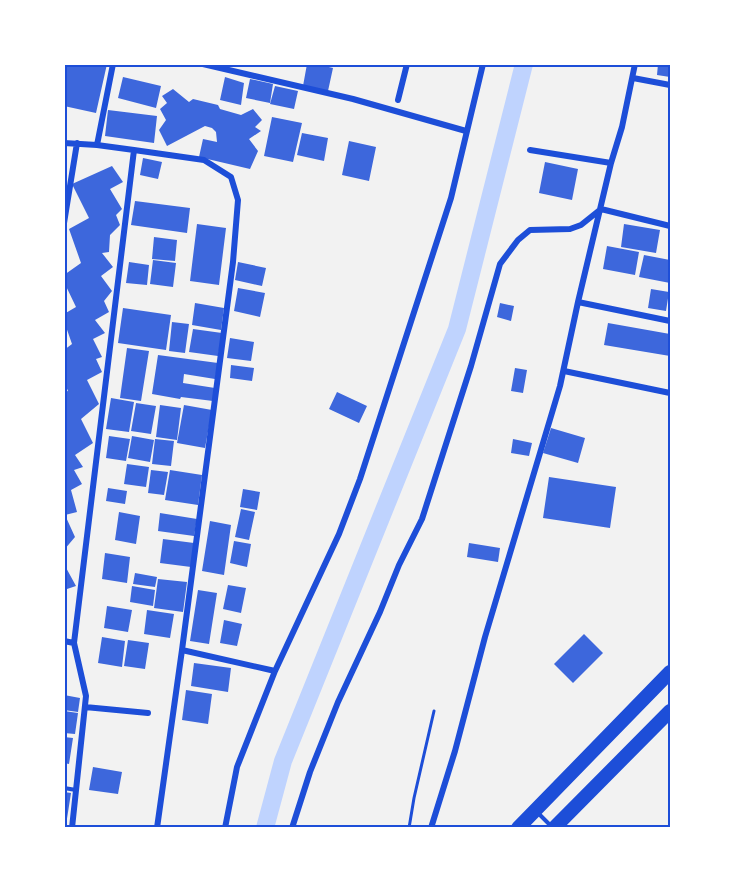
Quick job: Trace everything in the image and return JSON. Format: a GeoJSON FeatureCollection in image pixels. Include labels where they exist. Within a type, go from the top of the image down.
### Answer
{"type":"FeatureCollection","features":[{"type":"Feature","properties":{"kind":"highway"},"geometry":{"type":"LineString","coordinates":[[518,828],[670,672]]}},
{"type":"Feature","properties":{"kind":"highway"},"geometry":{"type":"LineString","coordinates":[[553,828],[670,711]]}},
{"type":"Feature","properties":{"kind":"street"},"geometry":{"type":"LineString","coordinates":[[97,145],[113,64]]}},
{"type":"Feature","properties":{"kind":"street"},"geometry":{"type":"LineString","coordinates":[[203,64],[353,99],[466,131]]}},
{"type":"Feature","properties":{"kind":"street"},"geometry":{"type":"LineString","coordinates":[[398,100],[407,64]]}},
{"type":"Feature","properties":{"kind":"street"},"geometry":{"type":"LineString","coordinates":[[225,828],[237,767],[275,671],[339,534],[360,479],[452,198],[483,64]]}},
{"type":"Feature","properties":{"kind":"street"},"geometry":{"type":"LineString","coordinates":[[431,828],[564,371],[578,302],[611,163],[622,127],[635,64]]}},
{"type":"Feature","properties":{"kind":"street"},"geometry":{"type":"LineString","coordinates":[[633,78],[670,86]]}},
{"type":"Feature","properties":{"kind":"street"},"geometry":{"type":"LineString","coordinates":[[64,143],[97,145],[204,160],[231,177],[238,200],[233,262],[157,828]]}},
{"type":"Feature","properties":{"kind":"street"},"geometry":{"type":"LineString","coordinates":[[64,223],[77,143]]}},
{"type":"Feature","properties":{"kind":"street"},"geometry":{"type":"LineString","coordinates":[[72,828],[86,696],[74,643],[134,150]]}},
{"type":"Feature","properties":{"kind":"street"},"geometry":{"type":"LineString","coordinates":[[530,150],[611,163]]}},
{"type":"Feature","properties":{"kind":"street"},"geometry":{"type":"LineString","coordinates":[[601,210],[670,226]]}},
{"type":"Feature","properties":{"kind":"street"},"geometry":{"type":"LineString","coordinates":[[292,828],[310,772],[338,702],[422,519],[471,366],[500,264],[518,240],[530,230],[570,229],[582,225],[601,210]]}},
{"type":"Feature","properties":{"kind":"street"},"geometry":{"type":"LineString","coordinates":[[578,302],[670,321]]}},
{"type":"Feature","properties":{"kind":"street"},"geometry":{"type":"LineString","coordinates":[[564,371],[670,393]]}},
{"type":"Feature","properties":{"kind":"street"},"geometry":{"type":"LineString","coordinates":[[64,641],[74,643]]}},
{"type":"Feature","properties":{"kind":"street"},"geometry":{"type":"LineString","coordinates":[[182,650],[275,671]]}},
{"type":"Feature","properties":{"kind":"street"},"geometry":{"type":"LineString","coordinates":[[85,707],[148,713]]}},
{"type":"Feature","properties":{"kind":"lane"},"geometry":{"type":"LineString","coordinates":[[64,788],[76,790]]}},
{"type":"Feature","properties":{"kind":"lane"},"geometry":{"type":"LineString","coordinates":[[536,810],[553,828]]}},
{"type":"Feature","properties":{"kind":"path"},"geometry":{"type":"LineString","coordinates":[[409,828],[434,711]]}},
{"type":"Feature","properties":{"kind":"building"},"geometry":{"type":"Polygon","coordinates":[[[64,64],[107,64],[96,113],[64,106],[64,64]]]}},
{"type":"Feature","properties":{"kind":"building"},"geometry":{"type":"Polygon","coordinates":[[[307,64],[333,68],[328,91],[303,86],[307,64]]]}},
{"type":"Feature","properties":{"kind":"building"},"geometry":{"type":"Polygon","coordinates":[[[658,64],[670,64],[670,77],[657,75],[658,64]]]}},
{"type":"Feature","properties":{"kind":"building"},"geometry":{"type":"Polygon","coordinates":[[[123,77],[161,86],[156,108],[118,98],[123,77]]]}},
{"type":"Feature","properties":{"kind":"building"},"geometry":{"type":"Polygon","coordinates":[[[225,77],[244,83],[241,105],[220,100],[225,77]]]}},
{"type":"Feature","properties":{"kind":"building"},"geometry":{"type":"Polygon","coordinates":[[[250,79],[273,84],[270,103],[246,98],[250,79]]]}},
{"type":"Feature","properties":{"kind":"building"},"geometry":{"type":"Polygon","coordinates":[[[275,86],[298,91],[294,109],[270,104],[275,86]]]}},
{"type":"Feature","properties":{"kind":"building"},"geometry":{"type":"Polygon","coordinates":[[[173,89],[189,102],[193,99],[218,105],[220,109],[241,115],[253,109],[262,120],[255,127],[261,131],[249,139],[258,151],[250,169],[199,157],[203,139],[217,142],[216,132],[205,126],[167,146],[159,130],[166,120],[160,109],[167,103],[162,96],[173,89]]]}},
{"type":"Feature","properties":{"kind":"building"},"geometry":{"type":"Polygon","coordinates":[[[108,110],[157,116],[154,143],[105,136],[108,110]]]}},
{"type":"Feature","properties":{"kind":"building"},"geometry":{"type":"Polygon","coordinates":[[[272,117],[302,123],[293,162],[264,156],[272,117]]]}},
{"type":"Feature","properties":{"kind":"building"},"geometry":{"type":"Polygon","coordinates":[[[302,133],[328,138],[324,161],[297,155],[302,133]]]}},
{"type":"Feature","properties":{"kind":"building"},"geometry":{"type":"Polygon","coordinates":[[[349,141],[376,147],[369,181],[342,175],[349,141]]]}},
{"type":"Feature","properties":{"kind":"building"},"geometry":{"type":"Polygon","coordinates":[[[143,158],[162,162],[158,179],[140,175],[143,158]]]}},
{"type":"Feature","properties":{"kind":"building"},"geometry":{"type":"Polygon","coordinates":[[[545,162],[578,169],[572,200],[539,193],[545,162]]]}},
{"type":"Feature","properties":{"kind":"building"},"geometry":{"type":"Polygon","coordinates":[[[112,166],[123,182],[110,189],[122,209],[116,215],[120,225],[110,235],[109,252],[102,253],[113,267],[101,276],[112,291],[104,301],[109,312],[95,320],[105,333],[93,339],[102,357],[96,359],[102,372],[87,380],[99,404],[81,419],[93,443],[75,455],[83,467],[74,470],[82,484],[71,490],[77,512],[65,515],[75,537],[64,550],[64,392],[68,391],[64,382],[64,350],[72,344],[64,321],[64,314],[76,307],[64,282],[64,275],[81,263],[69,229],[89,218],[72,184],[112,166]]]}},
{"type":"Feature","properties":{"kind":"building"},"geometry":{"type":"Polygon","coordinates":[[[135,201],[190,208],[187,233],[131,225],[135,201]]]}},
{"type":"Feature","properties":{"kind":"building"},"geometry":{"type":"Polygon","coordinates":[[[197,224],[226,228],[219,285],[190,281],[197,224]]]}},
{"type":"Feature","properties":{"kind":"building"},"geometry":{"type":"Polygon","coordinates":[[[624,224],[660,230],[656,253],[621,247],[624,224]]]}},
{"type":"Feature","properties":{"kind":"building"},"geometry":{"type":"Polygon","coordinates":[[[154,237],[177,240],[175,261],[152,259],[154,237]]]}},
{"type":"Feature","properties":{"kind":"building"},"geometry":{"type":"Polygon","coordinates":[[[607,246],[639,252],[635,275],[603,269],[607,246]]]}},
{"type":"Feature","properties":{"kind":"building"},"geometry":{"type":"Polygon","coordinates":[[[644,255],[670,260],[670,283],[639,277],[644,255]]]}},
{"type":"Feature","properties":{"kind":"building"},"geometry":{"type":"Polygon","coordinates":[[[153,260],[176,263],[173,287],[150,284],[153,260]]]}},
{"type":"Feature","properties":{"kind":"building"},"geometry":{"type":"Polygon","coordinates":[[[129,262],[149,265],[147,285],[126,283],[129,262]]]}},
{"type":"Feature","properties":{"kind":"building"},"geometry":{"type":"Polygon","coordinates":[[[238,262],[266,268],[262,286],[235,280],[238,262]]]}},
{"type":"Feature","properties":{"kind":"building"},"geometry":{"type":"Polygon","coordinates":[[[238,288],[265,293],[260,317],[234,311],[238,288]]]}},
{"type":"Feature","properties":{"kind":"building"},"geometry":{"type":"Polygon","coordinates":[[[651,289],[669,292],[666,311],[648,308],[651,289]]]}},
{"type":"Feature","properties":{"kind":"building"},"geometry":{"type":"Polygon","coordinates":[[[195,303],[224,308],[221,330],[192,325],[195,303]]]}},
{"type":"Feature","properties":{"kind":"building"},"geometry":{"type":"Polygon","coordinates":[[[500,303],[514,306],[511,321],[497,317],[500,303]]]}},
{"type":"Feature","properties":{"kind":"building"},"geometry":{"type":"Polygon","coordinates":[[[123,308],[171,315],[166,350],[118,343],[123,308]]]}},
{"type":"Feature","properties":{"kind":"building"},"geometry":{"type":"Polygon","coordinates":[[[172,322],[189,324],[185,353],[169,351],[172,322]]]}},
{"type":"Feature","properties":{"kind":"building"},"geometry":{"type":"Polygon","coordinates":[[[608,323],[670,334],[670,356],[604,345],[608,323]]]}},
{"type":"Feature","properties":{"kind":"building"},"geometry":{"type":"Polygon","coordinates":[[[193,329],[222,333],[218,356],[189,352],[193,329]]]}},
{"type":"Feature","properties":{"kind":"building"},"geometry":{"type":"Polygon","coordinates":[[[230,338],[254,342],[251,361],[227,358],[230,338]]]}},
{"type":"Feature","properties":{"kind":"building"},"geometry":{"type":"Polygon","coordinates":[[[127,348],[149,351],[141,401],[120,398],[127,348]]]}},
{"type":"Feature","properties":{"kind":"building"},"geometry":{"type":"Polygon","coordinates":[[[158,355],[218,363],[215,379],[184,374],[183,383],[215,388],[213,401],[152,394],[158,355]]]}},
{"type":"Feature","properties":{"kind":"building"},"geometry":{"type":"Polygon","coordinates":[[[231,365],[254,368],[252,381],[230,378],[231,365]]]}},
{"type":"Feature","properties":{"kind":"building"},"geometry":{"type":"Polygon","coordinates":[[[515,368],[527,370],[523,393],[511,391],[515,368]]]}},
{"type":"Feature","properties":{"kind":"building"},"geometry":{"type":"Polygon","coordinates":[[[337,392],[367,406],[359,423],[329,409],[337,392]]]}},
{"type":"Feature","properties":{"kind":"building"},"geometry":{"type":"Polygon","coordinates":[[[111,398],[134,402],[129,432],[106,429],[111,398]]]}},
{"type":"Feature","properties":{"kind":"building"},"geometry":{"type":"Polygon","coordinates":[[[136,403],[156,406],[151,434],[131,431],[136,403]]]}},
{"type":"Feature","properties":{"kind":"building"},"geometry":{"type":"Polygon","coordinates":[[[160,405],[181,408],[177,440],[156,437],[160,405]]]}},
{"type":"Feature","properties":{"kind":"building"},"geometry":{"type":"Polygon","coordinates":[[[184,405],[212,410],[205,448],[177,443],[184,405]]]}},
{"type":"Feature","properties":{"kind":"building"},"geometry":{"type":"Polygon","coordinates":[[[551,428],[585,438],[578,463],[543,453],[551,428]]]}},
{"type":"Feature","properties":{"kind":"building"},"geometry":{"type":"Polygon","coordinates":[[[109,436],[130,439],[126,461],[106,458],[109,436]]]}},
{"type":"Feature","properties":{"kind":"building"},"geometry":{"type":"Polygon","coordinates":[[[132,436],[154,440],[150,462],[128,458],[132,436]]]}},
{"type":"Feature","properties":{"kind":"building"},"geometry":{"type":"Polygon","coordinates":[[[155,439],[174,441],[171,466],[152,464],[155,439]]]}},
{"type":"Feature","properties":{"kind":"building"},"geometry":{"type":"Polygon","coordinates":[[[513,439],[532,443],[529,456],[511,453],[513,439]]]}},
{"type":"Feature","properties":{"kind":"building"},"geometry":{"type":"Polygon","coordinates":[[[127,464],[149,467],[146,487],[124,484],[127,464]]]}},
{"type":"Feature","properties":{"kind":"building"},"geometry":{"type":"Polygon","coordinates":[[[151,470],[168,472],[164,495],[148,493],[151,470]]]}},
{"type":"Feature","properties":{"kind":"building"},"geometry":{"type":"Polygon","coordinates":[[[170,470],[202,475],[198,505],[165,500],[170,470]]]}},
{"type":"Feature","properties":{"kind":"building"},"geometry":{"type":"Polygon","coordinates":[[[549,477],[616,487],[610,528],[543,518],[549,477]]]}},
{"type":"Feature","properties":{"kind":"building"},"geometry":{"type":"Polygon","coordinates":[[[108,488],[127,491],[125,504],[106,501],[108,488]]]}},
{"type":"Feature","properties":{"kind":"building"},"geometry":{"type":"Polygon","coordinates":[[[243,489],[260,492],[257,510],[240,507],[243,489]]]}},
{"type":"Feature","properties":{"kind":"building"},"geometry":{"type":"Polygon","coordinates":[[[241,509],[255,512],[249,540],[235,537],[241,509]]]}},
{"type":"Feature","properties":{"kind":"building"},"geometry":{"type":"Polygon","coordinates":[[[119,512],[140,516],[136,544],[115,540],[119,512]]]}},
{"type":"Feature","properties":{"kind":"building"},"geometry":{"type":"Polygon","coordinates":[[[160,513],[197,519],[194,536],[158,531],[160,513]]]}},
{"type":"Feature","properties":{"kind":"building"},"geometry":{"type":"Polygon","coordinates":[[[210,521],[231,525],[224,575],[202,571],[210,521]]]}},
{"type":"Feature","properties":{"kind":"building"},"geometry":{"type":"Polygon","coordinates":[[[163,539],[194,543],[191,567],[160,563],[163,539]]]}},
{"type":"Feature","properties":{"kind":"building"},"geometry":{"type":"Polygon","coordinates":[[[234,541],[251,544],[247,567],[230,563],[234,541]]]}},
{"type":"Feature","properties":{"kind":"building"},"geometry":{"type":"Polygon","coordinates":[[[469,543],[500,548],[498,562],[467,557],[469,543]]]}},
{"type":"Feature","properties":{"kind":"building"},"geometry":{"type":"Polygon","coordinates":[[[105,553],[130,557],[127,583],[102,579],[105,553]]]}},
{"type":"Feature","properties":{"kind":"building"},"geometry":{"type":"Polygon","coordinates":[[[64,564],[76,586],[64,590],[64,564]]]}},
{"type":"Feature","properties":{"kind":"building"},"geometry":{"type":"Polygon","coordinates":[[[135,573],[157,577],[155,587],[133,584],[135,573]]]}},
{"type":"Feature","properties":{"kind":"building"},"geometry":{"type":"Polygon","coordinates":[[[158,579],[187,582],[183,612],[154,608],[158,579]]]}},
{"type":"Feature","properties":{"kind":"building"},"geometry":{"type":"Polygon","coordinates":[[[228,585],[246,588],[241,613],[223,609],[228,585]]]}},
{"type":"Feature","properties":{"kind":"building"},"geometry":{"type":"Polygon","coordinates":[[[132,586],[155,590],[153,606],[130,602],[132,586]]]}},
{"type":"Feature","properties":{"kind":"building"},"geometry":{"type":"Polygon","coordinates":[[[198,590],[217,593],[209,644],[190,641],[198,590]]]}},
{"type":"Feature","properties":{"kind":"building"},"geometry":{"type":"Polygon","coordinates":[[[107,606],[132,610],[128,632],[104,628],[107,606]]]}},
{"type":"Feature","properties":{"kind":"building"},"geometry":{"type":"Polygon","coordinates":[[[147,610],[174,614],[170,638],[144,634],[147,610]]]}},
{"type":"Feature","properties":{"kind":"building"},"geometry":{"type":"Polygon","coordinates":[[[224,620],[242,624],[237,646],[220,643],[224,620]]]}},
{"type":"Feature","properties":{"kind":"building"},"geometry":{"type":"Polygon","coordinates":[[[584,634],[603,653],[573,683],[554,664],[584,634]]]}},
{"type":"Feature","properties":{"kind":"building"},"geometry":{"type":"Polygon","coordinates":[[[102,637],[125,641],[122,667],[98,663],[102,637]]]}},
{"type":"Feature","properties":{"kind":"building"},"geometry":{"type":"Polygon","coordinates":[[[128,640],[149,643],[145,669],[124,666],[128,640]]]}},
{"type":"Feature","properties":{"kind":"building"},"geometry":{"type":"Polygon","coordinates":[[[194,663],[231,668],[228,692],[191,686],[194,663]]]}},
{"type":"Feature","properties":{"kind":"building"},"geometry":{"type":"Polygon","coordinates":[[[186,690],[212,694],[208,724],[182,720],[186,690]]]}},
{"type":"Feature","properties":{"kind":"building"},"geometry":{"type":"Polygon","coordinates":[[[64,695],[80,698],[78,712],[64,710],[64,695]]]}},
{"type":"Feature","properties":{"kind":"building"},"geometry":{"type":"Polygon","coordinates":[[[64,711],[78,713],[75,734],[64,733],[64,711]]]}},
{"type":"Feature","properties":{"kind":"building"},"geometry":{"type":"Polygon","coordinates":[[[64,737],[73,738],[69,764],[64,763],[64,737]]]}},
{"type":"Feature","properties":{"kind":"building"},"geometry":{"type":"Polygon","coordinates":[[[93,767],[122,772],[118,794],[89,790],[93,767]]]}},
{"type":"Feature","properties":{"kind":"building"},"geometry":{"type":"Polygon","coordinates":[[[64,792],[71,793],[66,825],[64,825],[64,792]]]}},
{"type":"Feature","properties":{"kind":"waterway"},"geometry":{"type":"LineString","coordinates":[[265,828],[283,761],[457,329],[524,64]]}}]}
